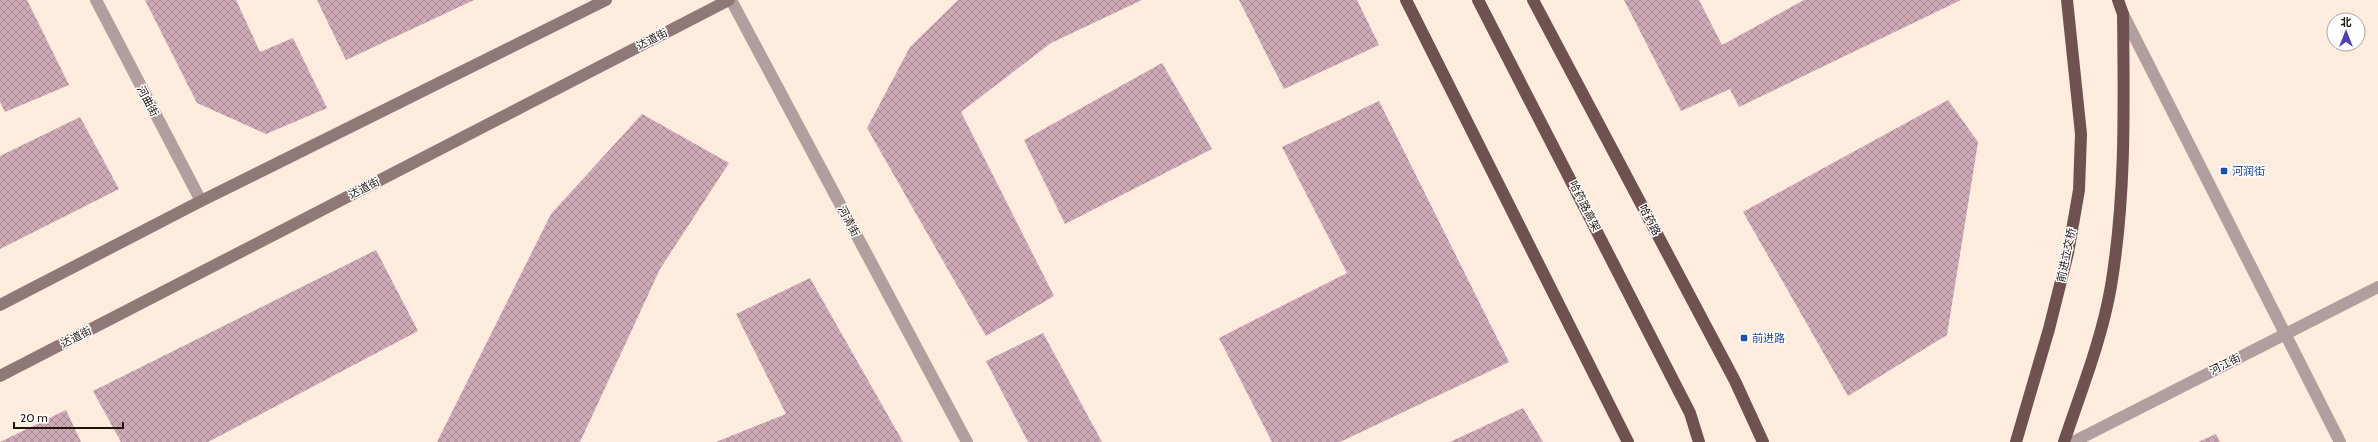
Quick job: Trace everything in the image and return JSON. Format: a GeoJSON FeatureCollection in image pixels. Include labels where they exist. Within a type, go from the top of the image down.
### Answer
{"type":"FeatureCollection","features":[{"type":"Feature","properties":{"kind":"highway"},"geometry":{"type":"LineString","coordinates":[[1406,0],[1628,442]]}},
{"type":"Feature","properties":{"kind":"highway","name":"哈药路高架"},"geometry":{"type":"LineString","coordinates":[[1478,0],[1690,413],[1699,442]]}},
{"type":"Feature","properties":{"kind":"highway","name":"哈药路"},"geometry":{"type":"LineString","coordinates":[[1533,0],[1735,381],[1763,442]]}},
{"type":"Feature","properties":{"kind":"highway","name":"前进立交桥"},"geometry":{"type":"LineString","coordinates":[[2016,442],[2051,322],[2068,253],[2079,190],[2081,134],[2067,0]]}},
{"type":"Feature","properties":{"kind":"highway"},"geometry":{"type":"LineString","coordinates":[[2064,442],[2097,344],[2111,286],[2123,163],[2123,14],[2118,0]]}},
{"type":"Feature","properties":{"kind":"main road"},"geometry":{"type":"LineString","coordinates":[[0,304],[201,201],[606,0]]}},
{"type":"Feature","properties":{"kind":"main road","name":"达道街"},"geometry":{"type":"LineString","coordinates":[[0,376],[730,0]]}},
{"type":"Feature","properties":{"kind":"street","name":"河曲街"},"geometry":{"type":"LineString","coordinates":[[96,0],[201,201]]}},
{"type":"Feature","properties":{"kind":"street","name":"河清街"},"geometry":{"type":"LineString","coordinates":[[730,0],[968,442]]}},
{"type":"Feature","properties":{"kind":"street"},"geometry":{"type":"LineString","coordinates":[[2123,14],[2340,442]]}},
{"type":"Feature","properties":{"kind":"street","name":"河江街"},"geometry":{"type":"LineString","coordinates":[[2073,442],[2378,287]]}},
{"type":"Feature","properties":{"kind":"building"},"geometry":{"type":"Polygon","coordinates":[[[0,0],[27,0],[69,85],[5,112],[0,102],[0,0]]]}},
{"type":"Feature","properties":{"kind":"building"},"geometry":{"type":"Polygon","coordinates":[[[145,0],[236,0],[260,52],[293,38],[327,108],[266,134],[197,103],[145,0]]]}},
{"type":"Feature","properties":{"kind":"building"},"geometry":{"type":"Polygon","coordinates":[[[317,0],[474,0],[346,60],[317,0]]]}},
{"type":"Feature","properties":{"kind":"building"},"geometry":{"type":"Polygon","coordinates":[[[958,0],[1142,0],[1051,43],[961,112],[1054,296],[986,336],[867,128],[910,47],[958,0]]]}},
{"type":"Feature","properties":{"kind":"building"},"geometry":{"type":"Polygon","coordinates":[[[1239,0],[1357,0],[1379,45],[1284,89],[1239,0]]]}},
{"type":"Feature","properties":{"kind":"building"},"geometry":{"type":"Polygon","coordinates":[[[1624,0],[1699,0],[1722,45],[1804,0],[1961,0],[1739,107],[1730,89],[1681,111],[1624,0]]]}},
{"type":"Feature","properties":{"kind":"building"},"geometry":{"type":"Polygon","coordinates":[[[1162,63],[1212,149],[1065,224],[1024,140],[1162,63]]]}},
{"type":"Feature","properties":{"kind":"building"},"geometry":{"type":"Polygon","coordinates":[[[1948,100],[1978,142],[1947,335],[1848,396],[1743,212],[1948,100]]]}},
{"type":"Feature","properties":{"kind":"building"},"geometry":{"type":"Polygon","coordinates":[[[1379,101],[1509,362],[1340,442],[1272,442],[1219,338],[1347,273],[1282,147],[1379,101]]]}},
{"type":"Feature","properties":{"kind":"building"},"geometry":{"type":"Polygon","coordinates":[[[642,114],[729,163],[660,269],[580,442],[437,442],[551,214],[642,114]]]}},
{"type":"Feature","properties":{"kind":"building"},"geometry":{"type":"Polygon","coordinates":[[[80,117],[119,189],[0,249],[0,156],[80,117]]]}},
{"type":"Feature","properties":{"kind":"building"},"geometry":{"type":"Polygon","coordinates":[[[376,250],[418,331],[208,442],[121,442],[93,391],[376,250]]]}},
{"type":"Feature","properties":{"kind":"building"},"geometry":{"type":"Polygon","coordinates":[[[810,278],[903,442],[716,442],[786,414],[736,314],[810,278]]]}},
{"type":"Feature","properties":{"kind":"building"},"geometry":{"type":"Polygon","coordinates":[[[1043,333],[1102,442],[1028,442],[986,361],[1043,333]]]}},
{"type":"Feature","properties":{"kind":"building"},"geometry":{"type":"Polygon","coordinates":[[[1523,408],[1543,442],[1450,442],[1523,408]]]}},
{"type":"Feature","properties":{"kind":"building"},"geometry":{"type":"Polygon","coordinates":[[[66,410],[81,442],[0,442],[66,410]]]}},
{"type":"Feature","properties":{"kind":"building"},"geometry":{"type":"Polygon","coordinates":[[[2216,434],[2220,442],[2198,442],[2216,434]]]}},
{"type":"Feature","properties":{"kind":"place","name":"河润街"},"geometry":{"type":"Point","coordinates":[2224,171]}},
{"type":"Feature","properties":{"kind":"place","name":"前进路"},"geometry":{"type":"Point","coordinates":[1744,338]}}]}
